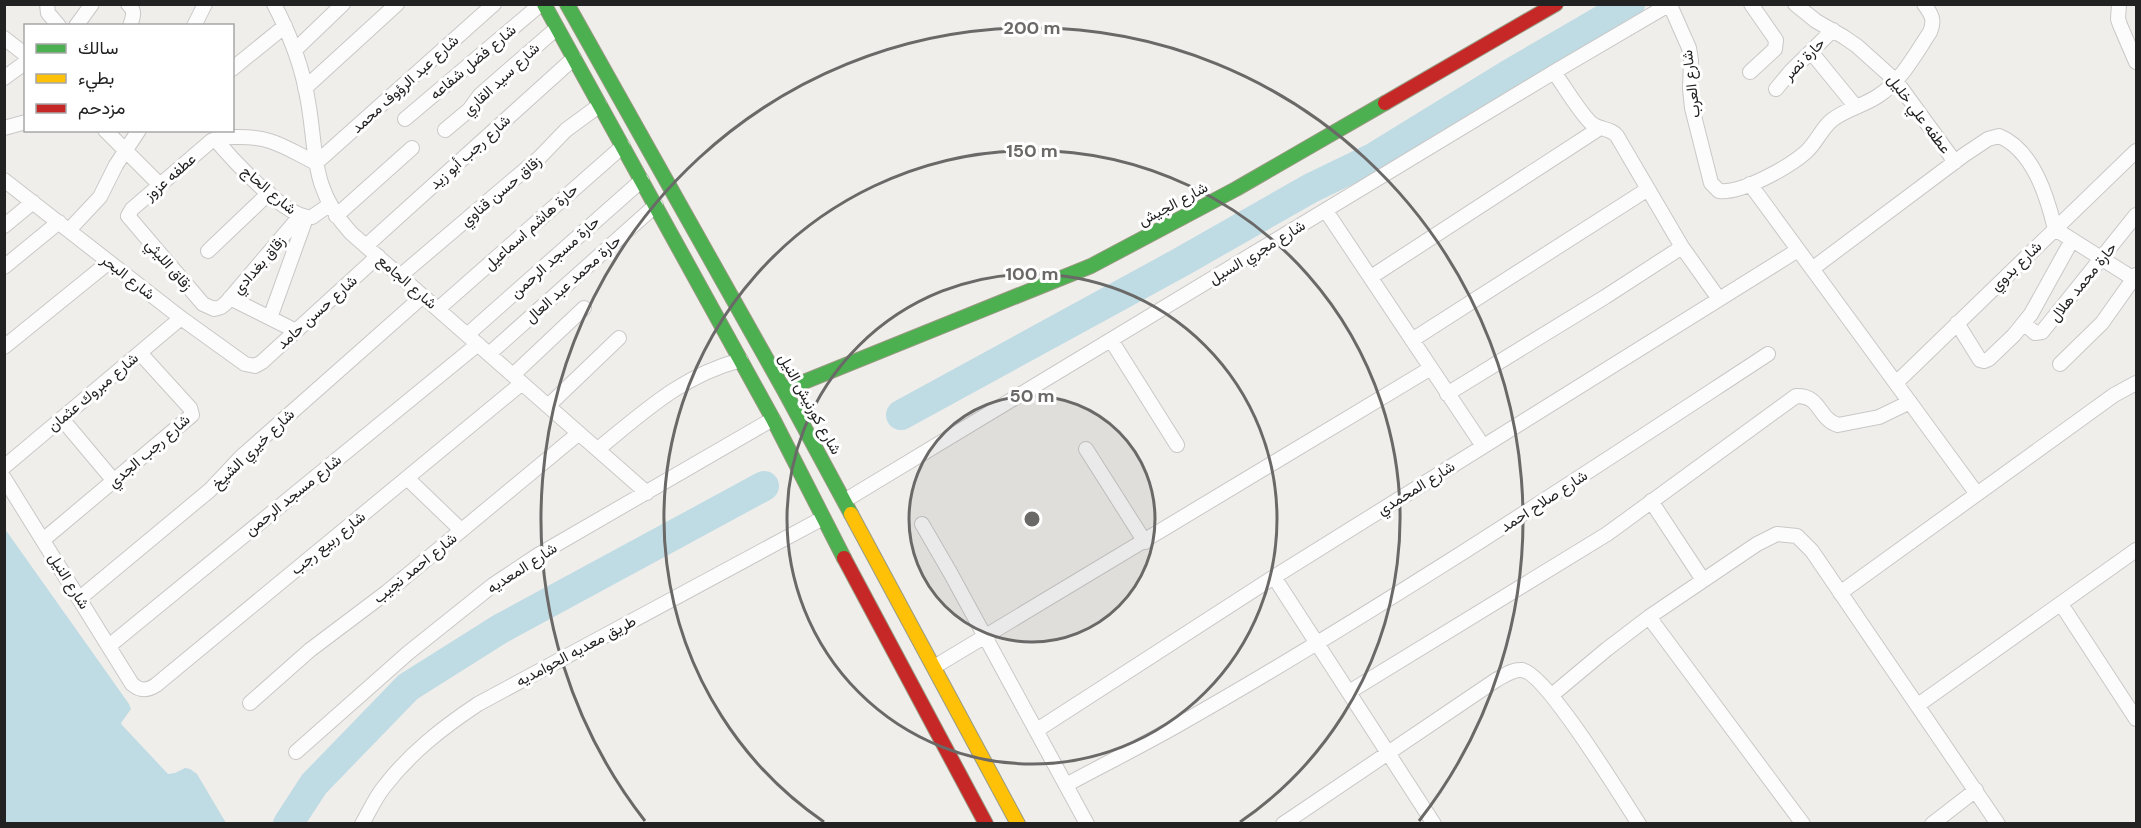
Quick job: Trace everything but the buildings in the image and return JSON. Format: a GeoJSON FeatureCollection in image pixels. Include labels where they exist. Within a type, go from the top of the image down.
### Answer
{"type":"FeatureCollection","features":[{"type":"Feature","properties":{"kind":"main road"},"geometry":{"type":"LineString","coordinates":[[543,4],[773,419],[823,518],[986,824]]}},
{"type":"Feature","properties":{"kind":"main road","name":"شارع كورنيش النيل"},"geometry":{"type":"LineString","coordinates":[[567,4],[784,390],[1018,824]]}},
{"type":"Feature","properties":{"kind":"main road","name":"شارع الجيش"},"geometry":{"type":"LineString","coordinates":[[784,390],[1091,266],[1236,189],[1556,4]]}},
{"type":"Feature","properties":{"kind":"street"},"geometry":{"type":"LineString","coordinates":[[47,4],[48,13],[57,24]]}},
{"type":"Feature","properties":{"kind":"street"},"geometry":{"type":"LineString","coordinates":[[77,24],[92,4]]}},
{"type":"Feature","properties":{"kind":"street"},"geometry":{"type":"LineString","coordinates":[[195,24],[205,4]]}},
{"type":"Feature","properties":{"kind":"street","name":"شارع الجامع"},"geometry":{"type":"LineString","coordinates":[[274,4],[295,50],[306,88],[320,185],[333,211],[351,233],[646,493]]}},
{"type":"Feature","properties":{"kind":"street"},"geometry":{"type":"LineString","coordinates":[[295,50],[343,4]]}},
{"type":"Feature","properties":{"kind":"street"},"geometry":{"type":"LineString","coordinates":[[306,88],[397,4]]}},
{"type":"Feature","properties":{"kind":"street","name":"شارع عبد الرؤوف محمد"},"geometry":{"type":"LineString","coordinates":[[316,163],[494,4]]}},
{"type":"Feature","properties":{"kind":"street","name":"شارع فضل شفاعه"},"geometry":{"type":"LineString","coordinates":[[405,119],[543,4]]}},
{"type":"Feature","properties":{"kind":"street"},"geometry":{"type":"LineString","coordinates":[[1750,72],[1777,45],[1776,40],[1751,4]]}},
{"type":"Feature","properties":{"kind":"street","name":"عطفه علي خليل"},"geometry":{"type":"LineString","coordinates":[[1795,4],[1816,21],[1857,46],[1896,81],[1955,162]]}},
{"type":"Feature","properties":{"kind":"street"},"geometry":{"type":"LineString","coordinates":[[1924,4],[1933,16],[1933,24],[1930,32],[1896,81],[1874,98],[1829,122],[1813,145],[1797,159],[1750,184],[1977,494]]}},
{"type":"Feature","properties":{"kind":"street"},"geometry":{"type":"LineString","coordinates":[[2119,4],[2120,26],[2136,62]]}},
{"type":"Feature","properties":{"kind":"street","name":"شارع مجري السيل"},"geometry":{"type":"LineString","coordinates":[[844,501],[1554,72],[1670,5]]}},
{"type":"Feature","properties":{"kind":"street","name":"شارع العرب"},"geometry":{"type":"LineString","coordinates":[[1670,5],[1689,48],[1692,108],[1711,183],[1719,191],[1724,192],[1750,184]]}},
{"type":"Feature","properties":{"kind":"street"},"geometry":{"type":"LineString","coordinates":[[234,67],[285,26]]}},
{"type":"Feature","properties":{"kind":"street","name":"شارع سيد القاري"},"geometry":{"type":"LineString","coordinates":[[445,130],[469,110],[480,95],[557,28]]}},
{"type":"Feature","properties":{"kind":"street","name":"حارة نصر"},"geometry":{"type":"LineString","coordinates":[[1776,89],[1833,30]]}},
{"type":"Feature","properties":{"kind":"street"},"geometry":{"type":"LineString","coordinates":[[4,38],[24,53]]}},
{"type":"Feature","properties":{"kind":"street"},"geometry":{"type":"LineString","coordinates":[[1811,52],[1856,106]]}},
{"type":"Feature","properties":{"kind":"street","name":"شارع رجب أبو زيد"},"geometry":{"type":"LineString","coordinates":[[366,246],[574,58]]}},
{"type":"Feature","properties":{"kind":"street"},"geometry":{"type":"LineString","coordinates":[[4,78],[24,63]]}},
{"type":"Feature","properties":{"kind":"street"},"geometry":{"type":"LineString","coordinates":[[1554,72],[1591,123],[1613,132],[1682,247],[1719,299]]}},
{"type":"Feature","properties":{"kind":"street","name":"زقاق حسن قناوي"},"geometry":{"type":"LineString","coordinates":[[400,276],[540,157],[566,130],[600,105]]}},
{"type":"Feature","properties":{"kind":"street"},"geometry":{"type":"LineString","coordinates":[[4,128],[24,123]]}},
{"type":"Feature","properties":{"kind":"street"},"geometry":{"type":"LineString","coordinates":[[1371,277],[1600,128]]}},
{"type":"Feature","properties":{"kind":"street"},"geometry":{"type":"LineString","coordinates":[[107,132],[160,185]]}},
{"type":"Feature","properties":{"kind":"street"},"geometry":{"type":"LineString","coordinates":[[4,267],[64,226],[100,197],[138,132]]}},
{"type":"Feature","properties":{"kind":"street"},"geometry":{"type":"LineString","coordinates":[[1812,269],[1955,162],[1988,139],[1999,135],[2020,150],[2044,187],[2055,229],[2135,277],[2102,323],[2061,364]]}},
{"type":"Feature","properties":{"kind":"street"},"geometry":{"type":"LineString","coordinates":[[215,139],[253,136],[266,138],[316,163]]}},
{"type":"Feature","properties":{"kind":"street","name":"عطفه عزوز"},"geometry":{"type":"LineString","coordinates":[[128,216],[132,209],[215,139]]}},
{"type":"Feature","properties":{"kind":"street","name":"شارع الحاج"},"geometry":{"type":"LineString","coordinates":[[215,139],[246,173],[303,217],[333,211],[412,148]]}},
{"type":"Feature","properties":{"kind":"street","name":"حارة هاشم اسماعيل"},"geometry":{"type":"LineString","coordinates":[[438,309],[623,146]]}},
{"type":"Feature","properties":{"kind":"street","name":"شارع بدوي"},"geometry":{"type":"LineString","coordinates":[[1896,383],[2136,151]]}},
{"type":"Feature","properties":{"kind":"street","name":"شارع البحر"},"geometry":{"type":"LineString","coordinates":[[4,180],[181,318],[245,364],[255,366]]}},
{"type":"Feature","properties":{"kind":"street","name":"حارة مسجد الرحمن"},"geometry":{"type":"LineString","coordinates":[[472,339],[642,180]]}},
{"type":"Feature","properties":{"kind":"street"},"geometry":{"type":"LineString","coordinates":[[1412,340],[1648,189]]}},
{"type":"Feature","properties":{"kind":"street"},"geometry":{"type":"LineString","coordinates":[[208,250],[269,193]]}},
{"type":"Feature","properties":{"kind":"street"},"geometry":{"type":"LineString","coordinates":[[4,225],[33,202]]}},
{"type":"Feature","properties":{"kind":"street","name":"حارة محمد عبد العال"},"geometry":{"type":"LineString","coordinates":[[489,354],[656,205]]}},
{"type":"Feature","properties":{"kind":"street"},"geometry":{"type":"LineString","coordinates":[[1326,211],[1483,446]]}},
{"type":"Feature","properties":{"kind":"street","name":"حارة محمد هلال"},"geometry":{"type":"LineString","coordinates":[[2024,323],[2035,333],[2042,332],[2136,214]]}},
{"type":"Feature","properties":{"kind":"street","name":"زقاق الليثي"},"geometry":{"type":"LineString","coordinates":[[128,216],[203,304],[214,309]]}},
{"type":"Feature","properties":{"kind":"street"},"geometry":{"type":"LineString","coordinates":[[270,318],[303,217]]}},
{"type":"Feature","properties":{"kind":"street","name":"زقاق بغدادي"},"geometry":{"type":"LineString","coordinates":[[214,309],[221,307],[230,298],[303,217]]}},
{"type":"Feature","properties":{"kind":"street"},"geometry":{"type":"LineString","coordinates":[[1957,323],[1980,360],[1989,359],[2024,323],[2072,240]]}},
{"type":"Feature","properties":{"kind":"street"},"geometry":{"type":"LineString","coordinates":[[1448,394],[1682,247]]}},
{"type":"Feature","properties":{"kind":"street","name":"شارع المحمدي"},"geometry":{"type":"LineString","coordinates":[[1036,730],[1274,576],[1798,249]]}},
{"type":"Feature","properties":{"kind":"street","name":"شارع حسن حامد"},"geometry":{"type":"LineString","coordinates":[[255,366],[378,256]]}},
{"type":"Feature","properties":{"kind":"street"},"geometry":{"type":"LineString","coordinates":[[4,347],[109,262]]}},
{"type":"Feature","properties":{"kind":"street","name":"شارع خيري الشيخ"},"geometry":{"type":"LineString","coordinates":[[80,598],[210,490],[241,458],[423,296]]}},
{"type":"Feature","properties":{"kind":"street"},"geometry":{"type":"LineString","coordinates":[[230,298],[296,331]]}},
{"type":"Feature","properties":{"kind":"street","name":"شارع ربيع رجب"},"geometry":{"type":"LineString","coordinates":[[132,684],[143,690],[156,685],[407,478],[517,379],[584,308]]}},
{"type":"Feature","properties":{"kind":"street","name":"شارع مبروك عثمان"},"geometry":{"type":"LineString","coordinates":[[4,467],[181,318]]}},
{"type":"Feature","properties":{"kind":"street"},"geometry":{"type":"LineString","coordinates":[[548,406],[620,338]]}},
{"type":"Feature","properties":{"kind":"street","name":"شارع مسجد الرحمن"},"geometry":{"type":"LineString","coordinates":[[109,646],[472,339]]}},
{"type":"Feature","properties":{"kind":"street"},"geometry":{"type":"LineString","coordinates":[[1111,340],[1177,445]]}},
{"type":"Feature","properties":{"kind":"street","name":"شارع رجب الجدي"},"geometry":{"type":"LineString","coordinates":[[43,540],[192,415],[190,408],[140,353]]}},
{"type":"Feature","properties":{"kind":"street","name":"شارع صلاح احمد"},"geometry":{"type":"LineString","coordinates":[[1066,785],[1177,726],[1318,643],[1507,525],[1768,354]]}},
{"type":"Feature","properties":{"kind":"street"},"geometry":{"type":"LineString","coordinates":[[598,449],[681,384],[720,366],[741,360]]}},
{"type":"Feature","properties":{"kind":"street"},"geometry":{"type":"LineString","coordinates":[[934,667],[1431,368]]}},
{"type":"Feature","properties":{"kind":"street"},"geometry":{"type":"LineString","coordinates":[[1840,593],[2114,395],[2136,383]]}},
{"type":"Feature","properties":{"kind":"street"},"geometry":{"type":"LineString","coordinates":[[1349,692],[1607,534],[1796,396],[1812,399],[1826,418],[1838,425],[1879,417],[1910,402]]}},
{"type":"Feature","properties":{"kind":"street"},"geometry":{"type":"LineString","coordinates":[[62,418],[114,481]]}},
{"type":"Feature","properties":{"kind":"street","name":"شارع المعديه"},"geometry":{"type":"LineString","coordinates":[[296,752],[416,646],[493,585],[538,555],[773,419]]}},
{"type":"Feature","properties":{"kind":"street","name":"شارع احمد نجيب"},"geometry":{"type":"LineString","coordinates":[[250,703],[310,650],[387,592],[579,433]]}},
{"type":"Feature","properties":{"kind":"street"},"geometry":{"type":"LineString","coordinates":[[1086,449],[1145,542]]}},
{"type":"Feature","properties":{"kind":"street","name":"شارع النيل"},"geometry":{"type":"LineString","coordinates":[[4,478],[132,684]]}},
{"type":"Feature","properties":{"kind":"street"},"geometry":{"type":"LineString","coordinates":[[407,478],[461,530]]}},
{"type":"Feature","properties":{"kind":"street"},"geometry":{"type":"LineString","coordinates":[[1651,501],[1703,580]]}},
{"type":"Feature","properties":{"kind":"street","name":"طريق معديه الحوامديه"},"geometry":{"type":"LineString","coordinates":[[362,824],[389,781],[410,756],[442,728],[478,704],[823,518]]}},
{"type":"Feature","properties":{"kind":"street"},"geometry":{"type":"LineString","coordinates":[[922,524],[1086,824]]}},
{"type":"Feature","properties":{"kind":"street"},"geometry":{"type":"LineString","coordinates":[[1552,695],[1649,617],[1757,544],[1777,534],[1797,536],[1812,551],[1998,824]]}},
{"type":"Feature","properties":{"kind":"street"},"geometry":{"type":"LineString","coordinates":[[1917,705],[2136,550]]}},
{"type":"Feature","properties":{"kind":"street"},"geometry":{"type":"LineString","coordinates":[[1274,576],[1434,824]]}},
{"type":"Feature","properties":{"kind":"street"},"geometry":{"type":"LineString","coordinates":[[2061,604],[2136,719]]}},
{"type":"Feature","properties":{"kind":"street"},"geometry":{"type":"LineString","coordinates":[[1649,617],[1803,824]]}},
{"type":"Feature","properties":{"kind":"street"},"geometry":{"type":"LineString","coordinates":[[1284,824],[1511,672],[1523,670],[1534,676],[1552,695],[1637,823]]}},
{"type":"Feature","properties":{"kind":"street"},"geometry":{"type":"LineString","coordinates":[[1932,824],[1976,790]]}},
{"type":"Feature","properties":{"kind":"water"},"geometry":{"type":"Polygon","coordinates":[[[5,529],[129,704],[131,709],[121,723],[122,725],[168,774],[185,768],[197,774],[226,823],[5,823],[5,529]]]}},
{"type":"Feature","properties":{"kind":"waterway"},"geometry":{"type":"LineString","coordinates":[[901,415],[1311,188],[1373,158],[1508,75],[1630,4]]}},
{"type":"Feature","properties":{"kind":"waterway"},"geometry":{"type":"LineString","coordinates":[[288,824],[314,784],[408,687],[500,629],[764,486]]}},
{"type":"Feature","properties":{"kind":"traffic: fast"},"geometry":{"type":"LineString","coordinates":[[544,4],[773,419],[844,558]]}},
{"type":"Feature","properties":{"kind":"traffic: fast"},"geometry":{"type":"LineString","coordinates":[[567,4],[851,514]]}},
{"type":"Feature","properties":{"kind":"traffic: fast"},"geometry":{"type":"LineString","coordinates":[[784,390],[1091,266],[1236,189],[1385,103]]}},
{"type":"Feature","properties":{"kind":"traffic: slow"},"geometry":{"type":"LineString","coordinates":[[851,514],[1018,824]]}},
{"type":"Feature","properties":{"kind":"traffic: jam"},"geometry":{"type":"LineString","coordinates":[[1385,103],[1556,4]]}},
{"type":"Feature","properties":{"kind":"traffic: jam"},"geometry":{"type":"LineString","coordinates":[[844,558],[986,824]]}}]}
